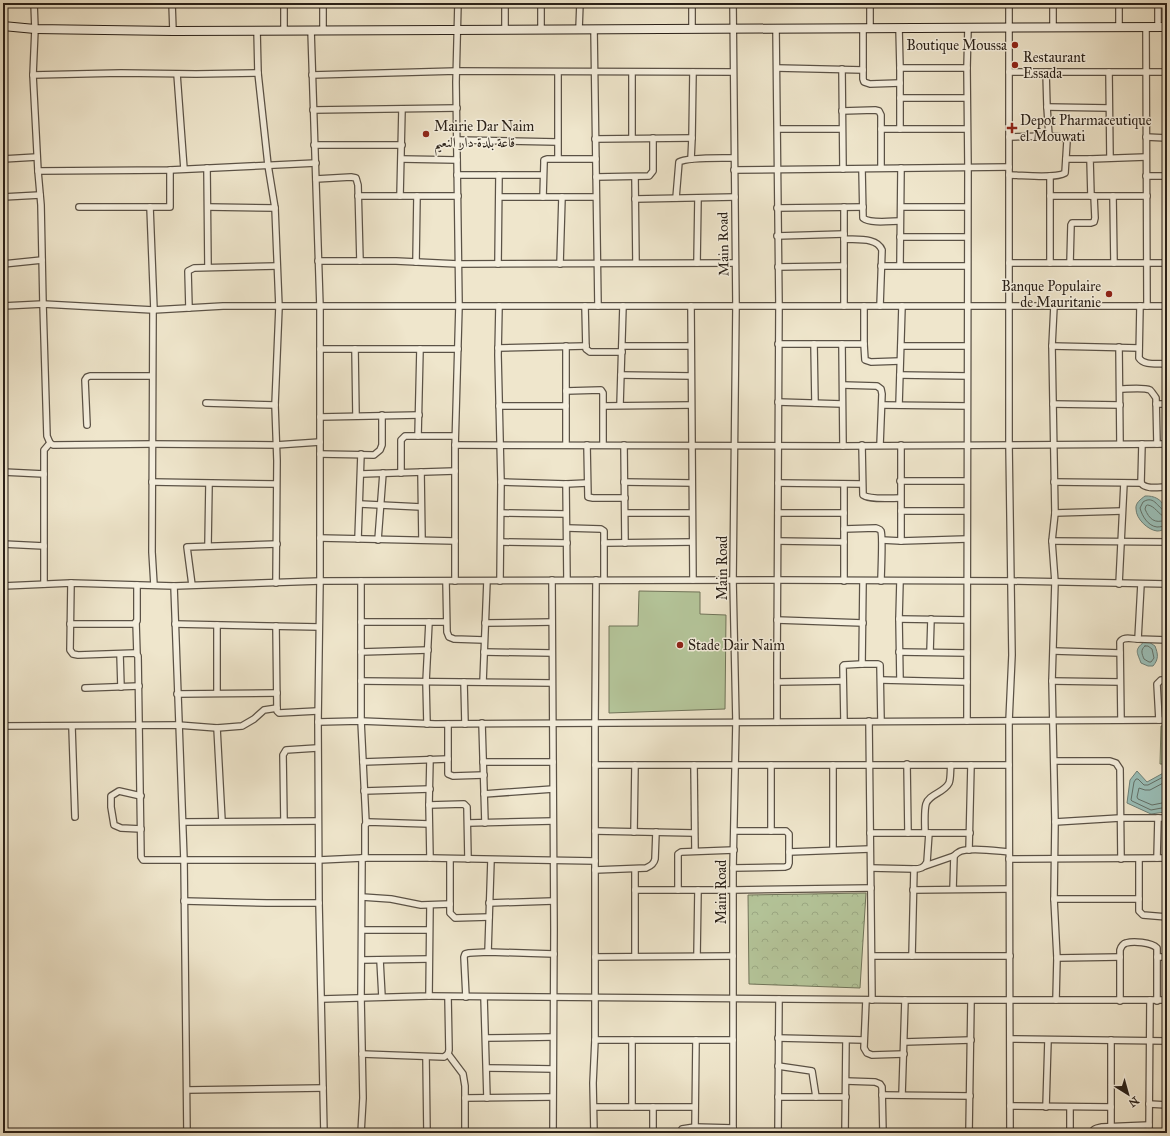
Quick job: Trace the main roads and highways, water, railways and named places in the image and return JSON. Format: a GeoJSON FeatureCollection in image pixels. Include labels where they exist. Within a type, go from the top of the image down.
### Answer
{"type":"FeatureCollection","features":[{"type":"Feature","properties":{"kind":"water"},"geometry":{"type":"Polygon","coordinates":[[[1145,496],[1157,498],[1164,506],[1167,517],[1166,529],[1158,531],[1150,529],[1138,517],[1136,505],[1145,496]]]}},
{"type":"Feature","properties":{"kind":"water"},"geometry":{"type":"Polygon","coordinates":[[[1144,642],[1149,642],[1155,646],[1157,656],[1153,666],[1148,666],[1141,663],[1138,656],[1137,651],[1144,642]]]}},
{"type":"Feature","properties":{"kind":"water"},"geometry":{"type":"Polygon","coordinates":[[[1137,771],[1147,782],[1167,771],[1167,806],[1165,812],[1151,814],[1127,803],[1130,780],[1137,771]]]}},
{"type":"Feature","properties":{"kind":"place","name":"Boutique Moussa"},"geometry":{"type":"Point","coordinates":[1015,45]}},
{"type":"Feature","properties":{"kind":"place","name":"Restaurant Essada"},"geometry":{"type":"Point","coordinates":[1015,65]}},
{"type":"Feature","properties":{"kind":"place","name":"Depot Pharmaceutique el Mouwati"},"geometry":{"type":"Point","coordinates":[1012,128]}},
{"type":"Feature","properties":{"kind":"place","name":"Mairie Dar Naim قاعة بلدة دار النعيم"},"geometry":{"type":"Point","coordinates":[426,134]}},
{"type":"Feature","properties":{"kind":"place","name":"Banque Populaire de Mauritanie"},"geometry":{"type":"Point","coordinates":[1109,294]}},
{"type":"Feature","properties":{"kind":"place","name":"Stade Dair Naim"},"geometry":{"type":"Point","coordinates":[680,645]}}]}
